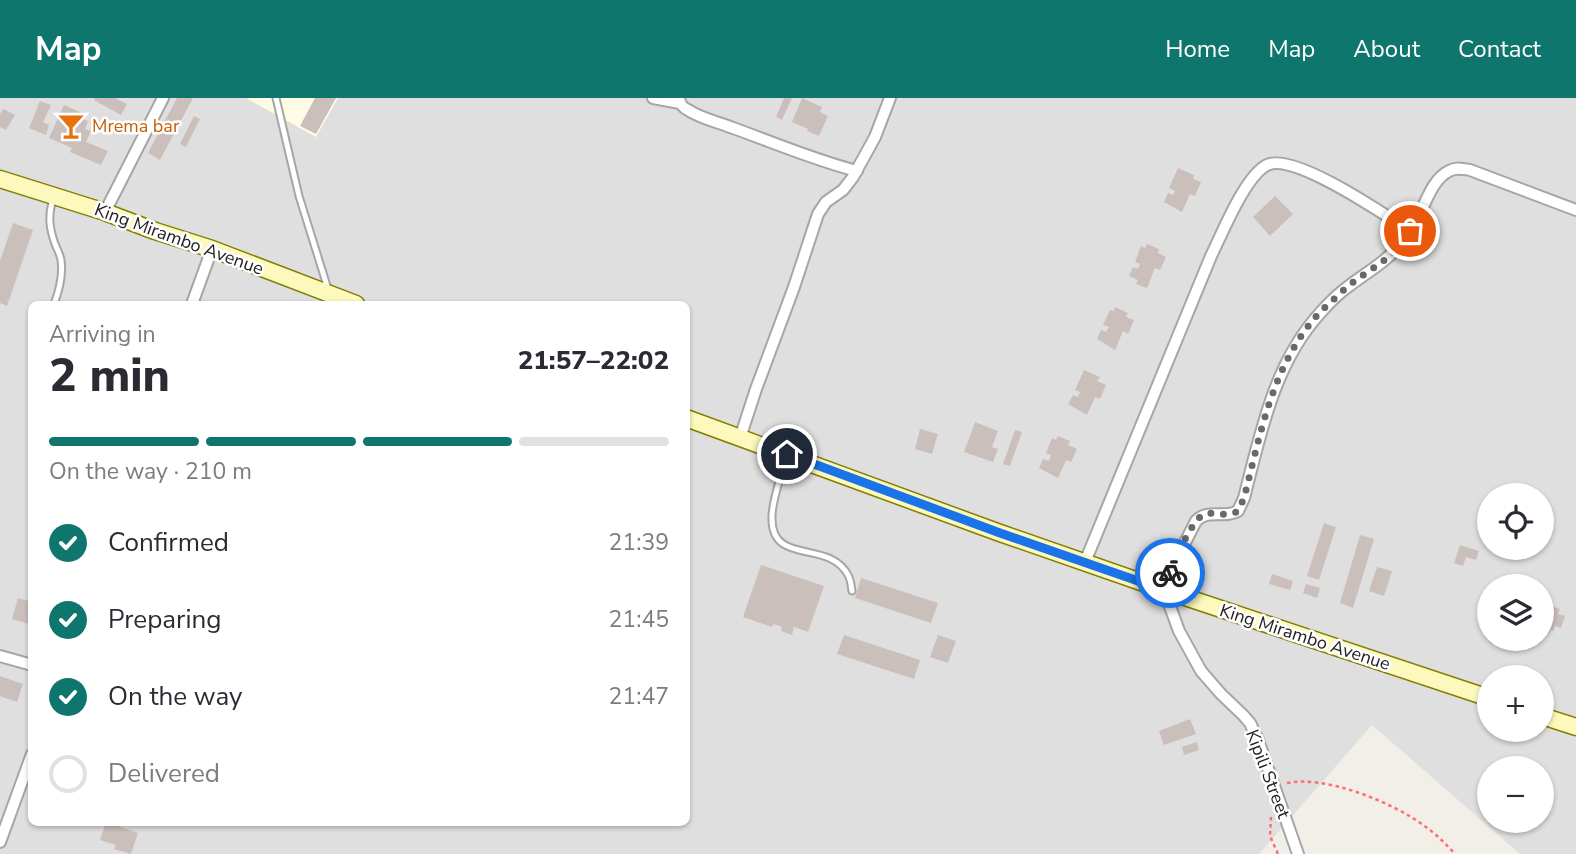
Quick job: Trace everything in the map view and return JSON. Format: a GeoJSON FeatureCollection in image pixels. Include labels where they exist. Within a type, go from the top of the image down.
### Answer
{"type":"FeatureCollection","features":[{"type":"Feature","properties":{"kind":"main road","name":"King Mirambo Avenue"},"geometry":{"type":"LineString","coordinates":[[0,179],[212,249],[347,301]]}},
{"type":"Feature","properties":{"kind":"main road","name":"King Mirambo Avenue"},"geometry":{"type":"LineString","coordinates":[[690,419],[1164,590],[1477,694]]}},
{"type":"Feature","properties":{"kind":"main road"},"geometry":{"type":"LineString","coordinates":[[1554,720],[1576,727]]}},
{"type":"Feature","properties":{"kind":"street"},"geometry":{"type":"LineString","coordinates":[[104,212],[163,98]]}},
{"type":"Feature","properties":{"kind":"street"},"geometry":{"type":"LineString","coordinates":[[653,98],[679,101],[686,110],[706,119],[799,154],[857,171]]}},
{"type":"Feature","properties":{"kind":"street"},"geometry":{"type":"LineString","coordinates":[[740,438],[818,214],[826,202],[849,183],[857,171],[875,137],[890,98]]}},
{"type":"Feature","properties":{"kind":"street"},"geometry":{"type":"LineString","coordinates":[[1085,562],[1211,256],[1249,182],[1258,171],[1268,164],[1279,163],[1297,168],[1329,181],[1410,231]]}},
{"type":"Feature","properties":{"kind":"street"},"geometry":{"type":"LineString","coordinates":[[1164,590],[1186,538],[1200,516],[1230,515],[1241,506],[1265,414],[1289,356],[1302,334],[1321,311],[1346,288],[1395,251],[1410,231],[1434,184],[1449,171],[1458,168],[1470,170],[1576,210]]}},
{"type":"Feature","properties":{"kind":"street"},"geometry":{"type":"LineString","coordinates":[[192,301],[212,249]]}},
{"type":"Feature","properties":{"kind":"street","name":"Kipili Street"},"geometry":{"type":"LineString","coordinates":[[1164,590],[1179,631],[1201,671],[1250,723],[1298,854]]}},
{"type":"Feature","properties":{"kind":"street"},"geometry":{"type":"LineString","coordinates":[[0,656],[28,664]]}},
{"type":"Feature","properties":{"kind":"street"},"geometry":{"type":"LineString","coordinates":[[0,842],[3,827],[28,774]]}},
{"type":"Feature","properties":{"kind":"lane"},"geometry":{"type":"LineString","coordinates":[[276,98],[299,196],[330,295]]}},
{"type":"Feature","properties":{"kind":"lane"},"geometry":{"type":"LineString","coordinates":[[54,196],[49,222],[61,259],[55,301]]}},
{"type":"Feature","properties":{"kind":"lane"},"geometry":{"type":"LineString","coordinates":[[787,454],[772,519],[774,531],[780,543],[789,548],[834,559],[849,576],[852,591]]}},
{"type":"Feature","properties":{"kind":"path"},"geometry":{"type":"LineString","coordinates":[[1274,786],[1297,781],[1316,781],[1370,798],[1401,810],[1424,825],[1455,854]]}},
{"type":"Feature","properties":{"kind":"path"},"geometry":{"type":"LineString","coordinates":[[1272,811],[1270,836],[1278,854]]}},
{"type":"Feature","properties":{"kind":"shaded area"},"geometry":{"type":"Polygon","coordinates":[[[0,98],[1576,98],[1576,854],[1520,854],[1496,833],[1554,833],[1554,756],[1477,756],[1477,817],[1372,725],[1259,854],[0,854],[0,98]]]}},
{"type":"Feature","properties":{"kind":"shaded area"},"geometry":{"type":"Polygon","coordinates":[[[246,98],[338,98],[316,137],[246,98]]]}},
{"type":"Feature","properties":{"kind":"building"},"geometry":{"type":"Polygon","coordinates":[[[115,98],[127,104],[121,115],[94,100],[115,98]]]}},
{"type":"Feature","properties":{"kind":"building"},"geometry":{"type":"Polygon","coordinates":[[[177,98],[193,98],[160,160],[148,153],[177,98]]]}},
{"type":"Feature","properties":{"kind":"building"},"geometry":{"type":"Polygon","coordinates":[[[315,98],[336,98],[316,134],[300,126],[315,98]]]}},
{"type":"Feature","properties":{"kind":"building"},"geometry":{"type":"Polygon","coordinates":[[[784,98],[792,98],[782,120],[776,117],[784,98]]]}},
{"type":"Feature","properties":{"kind":"building"},"geometry":{"type":"Polygon","coordinates":[[[802,98],[822,107],[820,112],[828,116],[819,136],[792,122],[802,98]]]}},
{"type":"Feature","properties":{"kind":"building"},"geometry":{"type":"Polygon","coordinates":[[[40,101],[51,105],[43,122],[49,125],[46,135],[29,128],[40,101]]]}},
{"type":"Feature","properties":{"kind":"building"},"geometry":{"type":"Polygon","coordinates":[[[64,105],[80,112],[78,117],[88,121],[85,129],[91,131],[86,142],[108,151],[101,165],[70,152],[72,148],[49,138],[64,105]]]}},
{"type":"Feature","properties":{"kind":"building"},"geometry":{"type":"Polygon","coordinates":[[[3,109],[15,115],[6,130],[0,127],[0,114],[3,109]]]}},
{"type":"Feature","properties":{"kind":"building"},"geometry":{"type":"Polygon","coordinates":[[[194,116],[200,119],[186,147],[180,144],[194,116]]]}},
{"type":"Feature","properties":{"kind":"building"},"geometry":{"type":"Polygon","coordinates":[[[1178,168],[1194,175],[1193,179],[1201,182],[1195,196],[1190,194],[1182,212],[1164,202],[1168,193],[1173,195],[1175,191],[1169,188],[1178,168]]]}},
{"type":"Feature","properties":{"kind":"building"},"geometry":{"type":"Polygon","coordinates":[[[1275,196],[1293,214],[1270,236],[1253,217],[1275,196]]]}},
{"type":"Feature","properties":{"kind":"building"},"geometry":{"type":"Polygon","coordinates":[[[13,223],[33,230],[7,306],[0,303],[0,261],[13,223]]]}},
{"type":"Feature","properties":{"kind":"building"},"geometry":{"type":"Polygon","coordinates":[[[1147,244],[1159,249],[1158,253],[1166,257],[1160,270],[1155,268],[1147,288],[1136,284],[1138,280],[1129,276],[1133,267],[1138,269],[1140,264],[1135,262],[1141,246],[1145,248],[1147,244]]]}},
{"type":"Feature","properties":{"kind":"building"},"geometry":{"type":"Polygon","coordinates":[[[1115,307],[1128,313],[1126,317],[1134,320],[1128,334],[1123,331],[1115,350],[1097,339],[1101,330],[1106,332],[1109,327],[1103,325],[1110,310],[1114,311],[1115,307]]]}},
{"type":"Feature","properties":{"kind":"building"},"geometry":{"type":"Polygon","coordinates":[[[1084,370],[1100,377],[1097,381],[1106,385],[1100,399],[1095,397],[1087,415],[1068,404],[1073,395],[1078,397],[1080,392],[1075,390],[1084,370]]]}},
{"type":"Feature","properties":{"kind":"building"},"geometry":{"type":"Polygon","coordinates":[[[975,422],[998,431],[992,447],[998,449],[993,462],[964,452],[975,422]]]}},
{"type":"Feature","properties":{"kind":"building"},"geometry":{"type":"Polygon","coordinates":[[[920,429],[938,434],[932,454],[915,449],[920,429]]]}},
{"type":"Feature","properties":{"kind":"building"},"geometry":{"type":"Polygon","coordinates":[[[1015,430],[1022,432],[1010,466],[1003,464],[1015,430]]]}},
{"type":"Feature","properties":{"kind":"building"},"geometry":{"type":"Polygon","coordinates":[[[1058,436],[1070,441],[1068,445],[1077,449],[1071,462],[1066,460],[1058,478],[1039,468],[1043,459],[1049,461],[1051,455],[1046,453],[1052,438],[1056,440],[1058,436]]]}},
{"type":"Feature","properties":{"kind":"building"},"geometry":{"type":"Polygon","coordinates":[[[1324,523],[1336,527],[1319,580],[1307,576],[1324,523]]]}},
{"type":"Feature","properties":{"kind":"building"},"geometry":{"type":"Polygon","coordinates":[[[1360,535],[1374,539],[1353,608],[1340,603],[1360,535]]]}},
{"type":"Feature","properties":{"kind":"building"},"geometry":{"type":"Polygon","coordinates":[[[1460,545],[1477,550],[1476,560],[1466,557],[1463,566],[1454,563],[1460,545]]]}},
{"type":"Feature","properties":{"kind":"building"},"geometry":{"type":"Polygon","coordinates":[[[761,565],[824,586],[808,632],[794,627],[792,635],[781,631],[782,627],[773,624],[772,627],[743,617],[761,565]]]}},
{"type":"Feature","properties":{"kind":"building"},"geometry":{"type":"Polygon","coordinates":[[[1377,567],[1392,571],[1384,596],[1369,591],[1377,567]]]}},
{"type":"Feature","properties":{"kind":"building"},"geometry":{"type":"Polygon","coordinates":[[[1272,574],[1293,581],[1290,590],[1269,584],[1272,574]]]}},
{"type":"Feature","properties":{"kind":"building"},"geometry":{"type":"Polygon","coordinates":[[[861,578],[938,603],[931,623],[855,598],[861,578]]]}},
{"type":"Feature","properties":{"kind":"building"},"geometry":{"type":"Polygon","coordinates":[[[1306,584],[1320,588],[1317,598],[1303,593],[1306,584]]]}},
{"type":"Feature","properties":{"kind":"building"},"geometry":{"type":"Polygon","coordinates":[[[18,598],[28,601],[28,624],[12,619],[18,598]]]}},
{"type":"Feature","properties":{"kind":"building"},"geometry":{"type":"Polygon","coordinates":[[[1554,607],[1560,609],[1558,614],[1565,616],[1561,628],[1555,626],[1554,628],[1554,607]]]}},
{"type":"Feature","properties":{"kind":"building"},"geometry":{"type":"Polygon","coordinates":[[[844,635],[920,660],[914,679],[837,654],[844,635]]]}},
{"type":"Feature","properties":{"kind":"building"},"geometry":{"type":"Polygon","coordinates":[[[938,635],[956,641],[948,663],[930,657],[938,635]]]}},
{"type":"Feature","properties":{"kind":"building"},"geometry":{"type":"Polygon","coordinates":[[[0,676],[23,684],[17,702],[0,696],[0,676]]]}},
{"type":"Feature","properties":{"kind":"building"},"geometry":{"type":"Polygon","coordinates":[[[1190,719],[1196,734],[1164,745],[1159,731],[1190,719]]]}},
{"type":"Feature","properties":{"kind":"building"},"geometry":{"type":"Polygon","coordinates":[[[1197,742],[1199,750],[1184,755],[1182,747],[1197,742]]]}},
{"type":"Feature","properties":{"kind":"building"},"geometry":{"type":"Polygon","coordinates":[[[105,826],[118,826],[138,833],[131,854],[114,849],[116,845],[100,840],[105,826]]]}},
{"type":"Feature","properties":{"kind":"way so far"},"geometry":{"type":"LineString","coordinates":[[1170,573],[1186,538],[1200,516],[1230,515],[1241,506],[1265,414],[1275,386],[1302,334],[1321,311],[1346,288],[1395,251],[1410,231]]}},
{"type":"Feature","properties":{"kind":"place","name":"Mrema bar"},"geometry":{"type":"Point","coordinates":[71,126]}},
{"type":"Feature","properties":{"kind":"route"},"geometry":{"type":"LineString","coordinates":[[787,454],[1164,590],[1170,573]]}}]}
